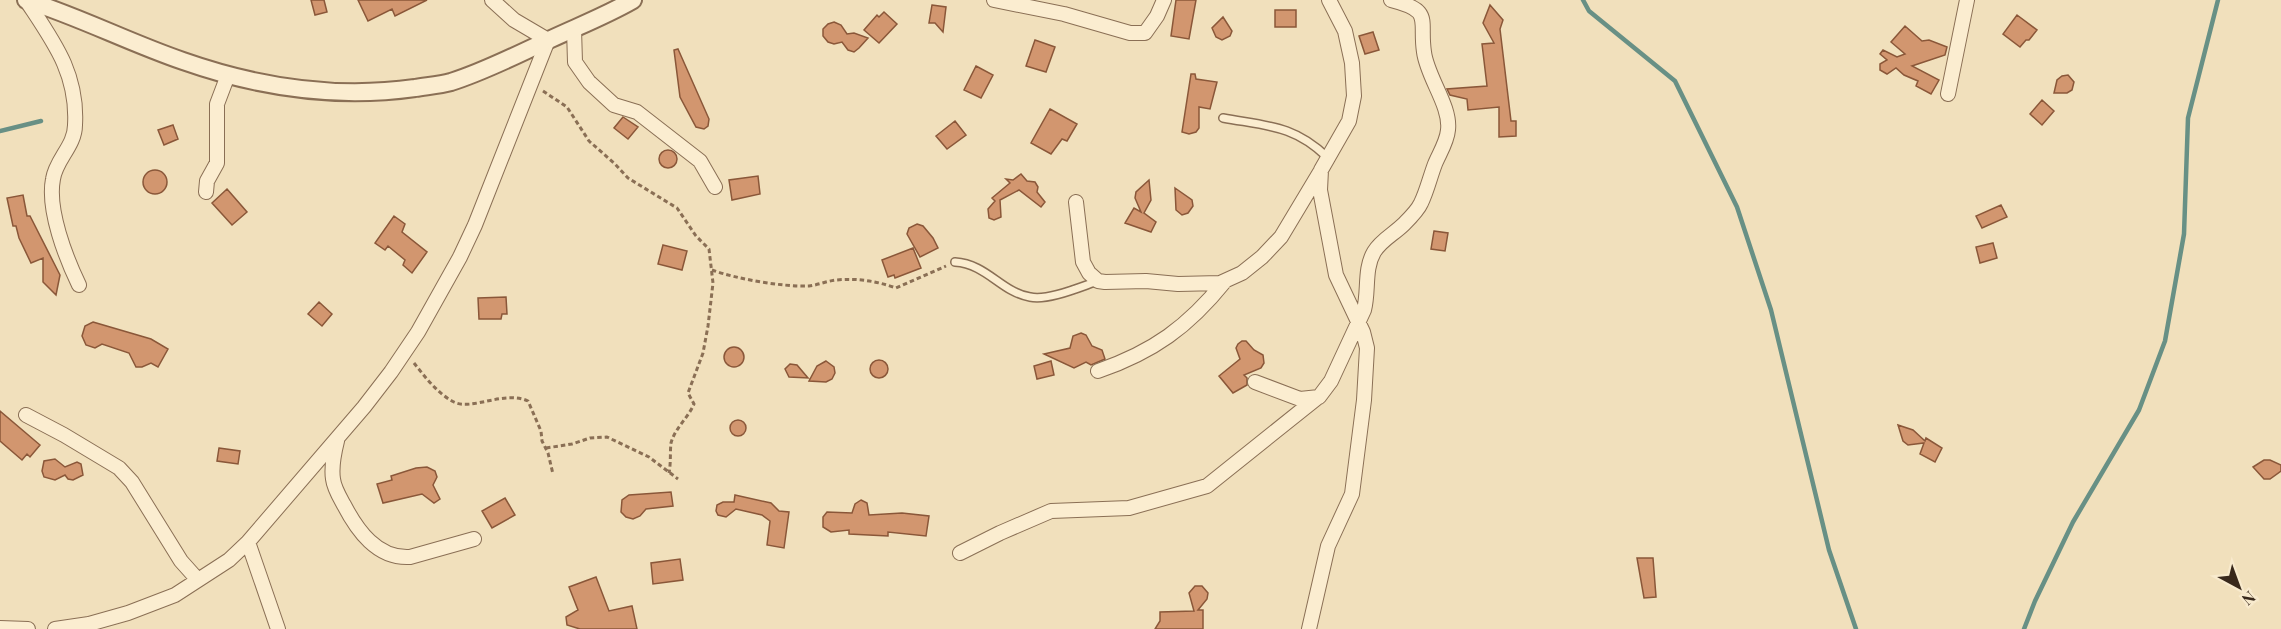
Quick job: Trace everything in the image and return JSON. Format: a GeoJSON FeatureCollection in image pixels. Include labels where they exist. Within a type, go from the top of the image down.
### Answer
{"type":"FeatureCollection","features":[{"type":"Feature","properties":{"kind":"street"},"geometry":{"type":"LineString","coordinates":[[26,0],[60,11],[182,61],[228,75],[337,93],[386,92],[449,82],[504,62],[633,0]]}},
{"type":"Feature","properties":{"kind":"street"},"geometry":{"type":"LineString","coordinates":[[26,0],[55,44],[66,64],[71,80],[75,128],[72,142],[53,179],[53,195],[66,257],[79,285]]}},
{"type":"Feature","properties":{"kind":"street"},"geometry":{"type":"LineString","coordinates":[[492,0],[514,20],[548,40]]}},
{"type":"Feature","properties":{"kind":"street"},"geometry":{"type":"LineString","coordinates":[[994,0],[1064,14],[1130,33],[1145,33],[1157,16],[1164,0]]}},
{"type":"Feature","properties":{"kind":"street"},"geometry":{"type":"LineString","coordinates":[[1076,202],[1083,262],[1089,273],[1098,280],[1178,284],[1225,281],[1242,273],[1262,257],[1281,237],[1313,181],[1340,141],[1349,121],[1354,96],[1352,63],[1345,31],[1329,0]]}},
{"type":"Feature","properties":{"kind":"street"},"geometry":{"type":"LineString","coordinates":[[960,553],[1051,511],[1129,508],[1208,486],[1319,397],[1331,381],[1364,310],[1369,262],[1376,250],[1421,205],[1448,130],[1446,115],[1424,54],[1422,15],[1391,0]]}},
{"type":"Feature","properties":{"kind":"street"},"geometry":{"type":"LineString","coordinates":[[1948,94],[1967,0]]}},
{"type":"Feature","properties":{"kind":"street"},"geometry":{"type":"LineString","coordinates":[[574,29],[575,62],[589,82],[614,105],[638,112],[700,161],[715,187]]}},
{"type":"Feature","properties":{"kind":"street"},"geometry":{"type":"LineString","coordinates":[[55,629],[89,624],[128,613],[175,595],[229,560],[248,542],[364,407],[418,332],[476,225],[548,40]]}},
{"type":"Feature","properties":{"kind":"street"},"geometry":{"type":"LineString","coordinates":[[206,192],[207,181],[217,163],[217,104],[228,75]]}},
{"type":"Feature","properties":{"kind":"street"},"geometry":{"type":"LineString","coordinates":[[1309,629],[1328,546],[1352,494],[1364,400],[1367,348],[1363,332],[1336,274],[1320,190],[1324,164]]}},
{"type":"Feature","properties":{"kind":"street"},"geometry":{"type":"LineString","coordinates":[[1098,371],[1128,361],[1163,341],[1197,314],[1225,281]]}},
{"type":"Feature","properties":{"kind":"street"},"geometry":{"type":"LineString","coordinates":[[1255,382],[1300,399],[1319,397]]}},
{"type":"Feature","properties":{"kind":"street"},"geometry":{"type":"LineString","coordinates":[[26,415],[119,468],[132,482],[181,561],[198,580]]}},
{"type":"Feature","properties":{"kind":"street"},"geometry":{"type":"LineString","coordinates":[[337,439],[332,477],[334,488],[360,532],[378,549],[399,557],[410,557],[474,539]]}},
{"type":"Feature","properties":{"kind":"street"},"geometry":{"type":"LineString","coordinates":[[248,542],[278,629]]}},
{"type":"Feature","properties":{"kind":"street"},"geometry":{"type":"LineString","coordinates":[[0,628],[28,629]]}},
{"type":"Feature","properties":{"kind":"lane"},"geometry":{"type":"LineString","coordinates":[[1223,118],[1284,130],[1303,137],[1324,164]]}},
{"type":"Feature","properties":{"kind":"lane"},"geometry":{"type":"LineString","coordinates":[[956,262],[978,267],[1015,293],[1033,298],[1048,296],[1098,280]]}},
{"type":"Feature","properties":{"kind":"path"},"geometry":{"type":"LineString","coordinates":[[530,84],[567,107],[589,141],[628,178],[677,208],[708,249],[713,283],[703,353],[688,393],[694,404],[670,446],[672,457],[669,472]]}},
{"type":"Feature","properties":{"kind":"path"},"geometry":{"type":"LineString","coordinates":[[712,270],[729,276],[782,285],[810,286],[835,280],[873,280],[896,288],[956,262]]}},
{"type":"Feature","properties":{"kind":"path"},"geometry":{"type":"LineString","coordinates":[[405,352],[442,394],[457,404],[504,397],[520,397],[528,401],[541,431],[553,474]]}},
{"type":"Feature","properties":{"kind":"path"},"geometry":{"type":"LineString","coordinates":[[546,448],[572,444],[590,438],[607,437],[649,457],[678,479]]}},
{"type":"Feature","properties":{"kind":"building"},"geometry":{"type":"Polygon","coordinates":[[[311,0],[324,0],[327,12],[315,15],[311,0]]]}},
{"type":"Feature","properties":{"kind":"building"},"geometry":{"type":"Polygon","coordinates":[[[358,0],[427,0],[395,16],[392,9],[368,21],[358,0]]]}},
{"type":"Feature","properties":{"kind":"building"},"geometry":{"type":"Polygon","coordinates":[[[1176,0],[1196,0],[1189,39],[1171,36],[1176,0]]]}},
{"type":"Feature","properties":{"kind":"building"},"geometry":{"type":"Polygon","coordinates":[[[932,5],[946,7],[943,32],[935,23],[929,23],[932,5]]]}},
{"type":"Feature","properties":{"kind":"building"},"geometry":{"type":"Polygon","coordinates":[[[1490,5],[1503,20],[1500,29],[1511,121],[1516,121],[1516,136],[1499,137],[1499,107],[1468,110],[1467,99],[1450,95],[1447,89],[1487,86],[1482,44],[1494,43],[1483,23],[1490,5]]]}},
{"type":"Feature","properties":{"kind":"building"},"geometry":{"type":"Polygon","coordinates":[[[1275,10],[1296,10],[1296,27],[1275,27],[1275,10]]]}},
{"type":"Feature","properties":{"kind":"building"},"geometry":{"type":"Polygon","coordinates":[[[884,12],[897,24],[879,43],[864,30],[877,15],[879,17],[884,12]]]}},
{"type":"Feature","properties":{"kind":"building"},"geometry":{"type":"Polygon","coordinates":[[[2017,15],[2037,30],[2020,47],[2003,34],[2017,15]]]}},
{"type":"Feature","properties":{"kind":"building"},"geometry":{"type":"Polygon","coordinates":[[[1223,17],[1232,31],[1230,36],[1222,40],[1216,37],[1212,28],[1223,17]]]}},
{"type":"Feature","properties":{"kind":"building"},"geometry":{"type":"Polygon","coordinates":[[[834,22],[841,25],[847,34],[854,33],[868,38],[854,52],[848,50],[842,42],[834,44],[828,42],[823,36],[823,29],[834,22]]]}},
{"type":"Feature","properties":{"kind":"building"},"geometry":{"type":"Polygon","coordinates":[[[1905,26],[1922,41],[1929,40],[1947,47],[1945,55],[1912,66],[1939,80],[1931,94],[1916,86],[1918,81],[1904,75],[1896,68],[1887,74],[1880,70],[1880,64],[1887,60],[1880,54],[1883,50],[1897,57],[1905,54],[1891,42],[1905,26]]]}},
{"type":"Feature","properties":{"kind":"building"},"geometry":{"type":"Polygon","coordinates":[[[1373,32],[1379,50],[1365,54],[1359,36],[1373,32]]]}},
{"type":"Feature","properties":{"kind":"building"},"geometry":{"type":"Polygon","coordinates":[[[1035,40],[1055,47],[1046,72],[1026,66],[1035,40]]]}},
{"type":"Feature","properties":{"kind":"building"},"geometry":{"type":"Polygon","coordinates":[[[678,49],[709,119],[708,126],[704,129],[696,127],[680,97],[674,50],[678,49]]]}},
{"type":"Feature","properties":{"kind":"building"},"geometry":{"type":"Polygon","coordinates":[[[976,66],[993,75],[981,98],[964,90],[976,66]]]}},
{"type":"Feature","properties":{"kind":"building"},"geometry":{"type":"Polygon","coordinates":[[[1191,74],[1195,74],[1196,79],[1217,82],[1210,109],[1199,107],[1199,128],[1196,132],[1189,134],[1182,132],[1191,74]]]}},
{"type":"Feature","properties":{"kind":"building"},"geometry":{"type":"Polygon","coordinates":[[[2068,75],[2074,82],[2072,90],[2067,93],[2054,93],[2057,80],[2068,75]]]}},
{"type":"Feature","properties":{"kind":"building"},"geometry":{"type":"Polygon","coordinates":[[[2042,100],[2054,111],[2042,125],[2030,114],[2042,100]]]}},
{"type":"Feature","properties":{"kind":"building"},"geometry":{"type":"Polygon","coordinates":[[[1050,109],[1077,124],[1067,141],[1062,139],[1051,154],[1031,143],[1050,109]]]}},
{"type":"Feature","properties":{"kind":"building"},"geometry":{"type":"Polygon","coordinates":[[[623,117],[638,127],[628,139],[614,128],[623,117]]]}},
{"type":"Feature","properties":{"kind":"building"},"geometry":{"type":"Polygon","coordinates":[[[955,121],[966,135],[947,149],[936,136],[955,121]]]}},
{"type":"Feature","properties":{"kind":"building"},"geometry":{"type":"Polygon","coordinates":[[[173,125],[178,139],[164,145],[158,130],[173,125]]]}},
{"type":"Feature","properties":{"kind":"building"},"geometry":{"type":"Polygon","coordinates":[[[664,150],[672,150],[677,155],[675,166],[664,168],[659,163],[659,155],[664,150]]]}},
{"type":"Feature","properties":{"kind":"building"},"geometry":{"type":"Polygon","coordinates":[[[155,170],[164,173],[167,182],[164,191],[155,194],[146,191],[143,182],[146,173],[155,170]]]}},
{"type":"Feature","properties":{"kind":"building"},"geometry":{"type":"Polygon","coordinates":[[[1021,174],[1027,181],[1035,182],[1038,187],[1037,192],[1045,202],[1041,207],[1019,190],[1000,200],[1001,217],[994,220],[989,218],[988,209],[995,201],[992,198],[1010,183],[1006,179],[1013,180],[1021,174]]]}},
{"type":"Feature","properties":{"kind":"building"},"geometry":{"type":"Polygon","coordinates":[[[758,176],[760,194],[732,200],[729,180],[758,176]]]}},
{"type":"Feature","properties":{"kind":"building"},"geometry":{"type":"Polygon","coordinates":[[[1149,180],[1151,200],[1144,213],[1156,222],[1151,232],[1125,223],[1134,208],[1141,212],[1135,198],[1136,192],[1149,180]]]}},
{"type":"Feature","properties":{"kind":"building"},"geometry":{"type":"Polygon","coordinates":[[[1175,188],[1192,200],[1193,206],[1188,213],[1182,215],[1176,210],[1175,188]]]}},
{"type":"Feature","properties":{"kind":"building"},"geometry":{"type":"Polygon","coordinates":[[[227,189],[247,212],[232,225],[212,203],[227,189]]]}},
{"type":"Feature","properties":{"kind":"building"},"geometry":{"type":"Polygon","coordinates":[[[23,195],[27,216],[30,216],[60,275],[56,295],[43,282],[43,258],[31,263],[16,226],[13,226],[7,198],[23,195]]]}},
{"type":"Feature","properties":{"kind":"building"},"geometry":{"type":"Polygon","coordinates":[[[2001,205],[2007,217],[1982,228],[1976,216],[2001,205]]]}},
{"type":"Feature","properties":{"kind":"building"},"geometry":{"type":"Polygon","coordinates":[[[394,216],[405,224],[402,232],[427,252],[412,273],[403,265],[405,260],[388,246],[385,250],[375,243],[394,216]]]}},
{"type":"Feature","properties":{"kind":"building"},"geometry":{"type":"Polygon","coordinates":[[[917,224],[923,226],[938,248],[920,257],[907,234],[909,228],[917,224]]]}},
{"type":"Feature","properties":{"kind":"building"},"geometry":{"type":"Polygon","coordinates":[[[1434,231],[1448,233],[1445,251],[1431,249],[1434,231]]]}},
{"type":"Feature","properties":{"kind":"building"},"geometry":{"type":"Polygon","coordinates":[[[1993,243],[1997,258],[1980,263],[1976,247],[1993,243]]]}},
{"type":"Feature","properties":{"kind":"building"},"geometry":{"type":"Polygon","coordinates":[[[663,245],[687,251],[682,270],[658,264],[663,245]]]}},
{"type":"Feature","properties":{"kind":"building"},"geometry":{"type":"Polygon","coordinates":[[[913,248],[921,268],[895,278],[894,275],[888,277],[882,260],[913,248]]]}},
{"type":"Feature","properties":{"kind":"building"},"geometry":{"type":"Polygon","coordinates":[[[506,297],[507,314],[502,314],[501,319],[479,319],[478,298],[506,297]]]}},
{"type":"Feature","properties":{"kind":"building"},"geometry":{"type":"Polygon","coordinates":[[[319,302],[332,314],[322,326],[308,314],[319,302]]]}},
{"type":"Feature","properties":{"kind":"building"},"geometry":{"type":"Polygon","coordinates":[[[93,322],[151,339],[168,349],[158,367],[151,363],[136,367],[129,353],[102,344],[95,348],[86,345],[82,336],[85,326],[93,322]]]}},
{"type":"Feature","properties":{"kind":"building"},"geometry":{"type":"Polygon","coordinates":[[[1081,333],[1086,335],[1092,346],[1102,350],[1105,359],[1091,365],[1086,362],[1074,368],[1044,354],[1070,348],[1073,336],[1081,333]]]}},
{"type":"Feature","properties":{"kind":"building"},"geometry":{"type":"Polygon","coordinates":[[[1242,341],[1246,341],[1254,350],[1263,355],[1264,363],[1261,368],[1244,375],[1247,378],[1247,385],[1233,393],[1219,376],[1240,359],[1236,348],[1242,341]]]}},
{"type":"Feature","properties":{"kind":"building"},"geometry":{"type":"Polygon","coordinates":[[[734,347],[741,350],[744,357],[741,364],[734,367],[727,364],[724,357],[727,350],[734,347]]]}},
{"type":"Feature","properties":{"kind":"building"},"geometry":{"type":"Polygon","coordinates":[[[875,360],[883,360],[888,365],[886,376],[875,378],[870,373],[870,365],[875,360]]]}},
{"type":"Feature","properties":{"kind":"building"},"geometry":{"type":"Polygon","coordinates":[[[826,361],[834,367],[835,373],[832,379],[826,382],[809,381],[817,366],[826,361]]]}},
{"type":"Feature","properties":{"kind":"building"},"geometry":{"type":"Polygon","coordinates":[[[1051,361],[1054,375],[1037,379],[1034,366],[1051,361]]]}},
{"type":"Feature","properties":{"kind":"building"},"geometry":{"type":"Polygon","coordinates":[[[790,364],[797,365],[808,378],[789,377],[785,369],[790,364]]]}},
{"type":"Feature","properties":{"kind":"building"},"geometry":{"type":"Polygon","coordinates":[[[0,411],[40,445],[30,457],[27,454],[22,460],[0,441],[0,411]]]}},
{"type":"Feature","properties":{"kind":"building"},"geometry":{"type":"Polygon","coordinates":[[[735,420],[741,420],[746,428],[744,434],[735,436],[730,431],[730,425],[735,420]]]}},
{"type":"Feature","properties":{"kind":"building"},"geometry":{"type":"Polygon","coordinates":[[[1898,425],[1913,430],[1925,441],[1926,438],[1942,448],[1935,462],[1920,454],[1924,443],[1908,445],[1903,441],[1898,425]]]}},
{"type":"Feature","properties":{"kind":"building"},"geometry":{"type":"Polygon","coordinates":[[[219,448],[240,451],[238,464],[217,461],[219,448]]]}},
{"type":"Feature","properties":{"kind":"building"},"geometry":{"type":"Polygon","coordinates":[[[55,459],[65,467],[77,462],[81,464],[83,475],[73,480],[68,479],[65,475],[55,480],[44,477],[42,471],[44,461],[55,459]]]}},
{"type":"Feature","properties":{"kind":"building"},"geometry":{"type":"Polygon","coordinates":[[[2264,460],[2281,465],[2281,471],[2270,479],[2264,479],[2253,467],[2264,460]]]}},
{"type":"Feature","properties":{"kind":"building"},"geometry":{"type":"Polygon","coordinates":[[[427,467],[435,471],[437,477],[433,485],[440,499],[434,503],[422,494],[383,503],[377,484],[392,480],[391,476],[427,467]]]}},
{"type":"Feature","properties":{"kind":"building"},"geometry":{"type":"Polygon","coordinates":[[[671,492],[673,506],[646,509],[640,516],[633,519],[621,512],[622,500],[629,495],[671,492]]]}},
{"type":"Feature","properties":{"kind":"building"},"geometry":{"type":"Polygon","coordinates":[[[735,495],[771,503],[779,511],[789,512],[784,548],[767,545],[770,521],[762,515],[736,509],[726,517],[718,515],[717,505],[723,502],[734,502],[735,495]]]}},
{"type":"Feature","properties":{"kind":"building"},"geometry":{"type":"Polygon","coordinates":[[[505,498],[515,515],[492,528],[482,511],[505,498]]]}},
{"type":"Feature","properties":{"kind":"building"},"geometry":{"type":"Polygon","coordinates":[[[861,500],[867,503],[869,515],[902,513],[929,516],[926,536],[888,532],[888,536],[849,534],[849,530],[831,532],[823,527],[823,517],[827,512],[852,513],[855,504],[861,500]]]}},
{"type":"Feature","properties":{"kind":"building"},"geometry":{"type":"Polygon","coordinates":[[[1637,558],[1653,558],[1656,597],[1644,598],[1637,558]]]}},
{"type":"Feature","properties":{"kind":"building"},"geometry":{"type":"Polygon","coordinates":[[[680,559],[683,580],[653,584],[651,563],[680,559]]]}},
{"type":"Feature","properties":{"kind":"building"},"geometry":{"type":"Polygon","coordinates":[[[596,577],[609,611],[632,606],[637,629],[580,629],[567,625],[566,617],[578,610],[569,587],[596,577]]]}},
{"type":"Feature","properties":{"kind":"building"},"geometry":{"type":"Polygon","coordinates":[[[1195,586],[1202,586],[1208,593],[1207,599],[1198,610],[1203,610],[1203,629],[1155,629],[1160,621],[1160,612],[1194,611],[1189,593],[1195,586]]]}},
{"type":"Feature","properties":{"kind":"waterway"},"geometry":{"type":"LineString","coordinates":[[1583,0],[1589,11],[1675,81],[1737,207],[1771,310],[1829,550],[1856,629]]}},
{"type":"Feature","properties":{"kind":"waterway"},"geometry":{"type":"LineString","coordinates":[[2024,629],[2073,522],[2139,410],[2165,341],[2184,234],[2188,118],[2218,0]]}},
{"type":"Feature","properties":{"kind":"waterway"},"geometry":{"type":"LineString","coordinates":[[0,131],[41,121]]}}]}
